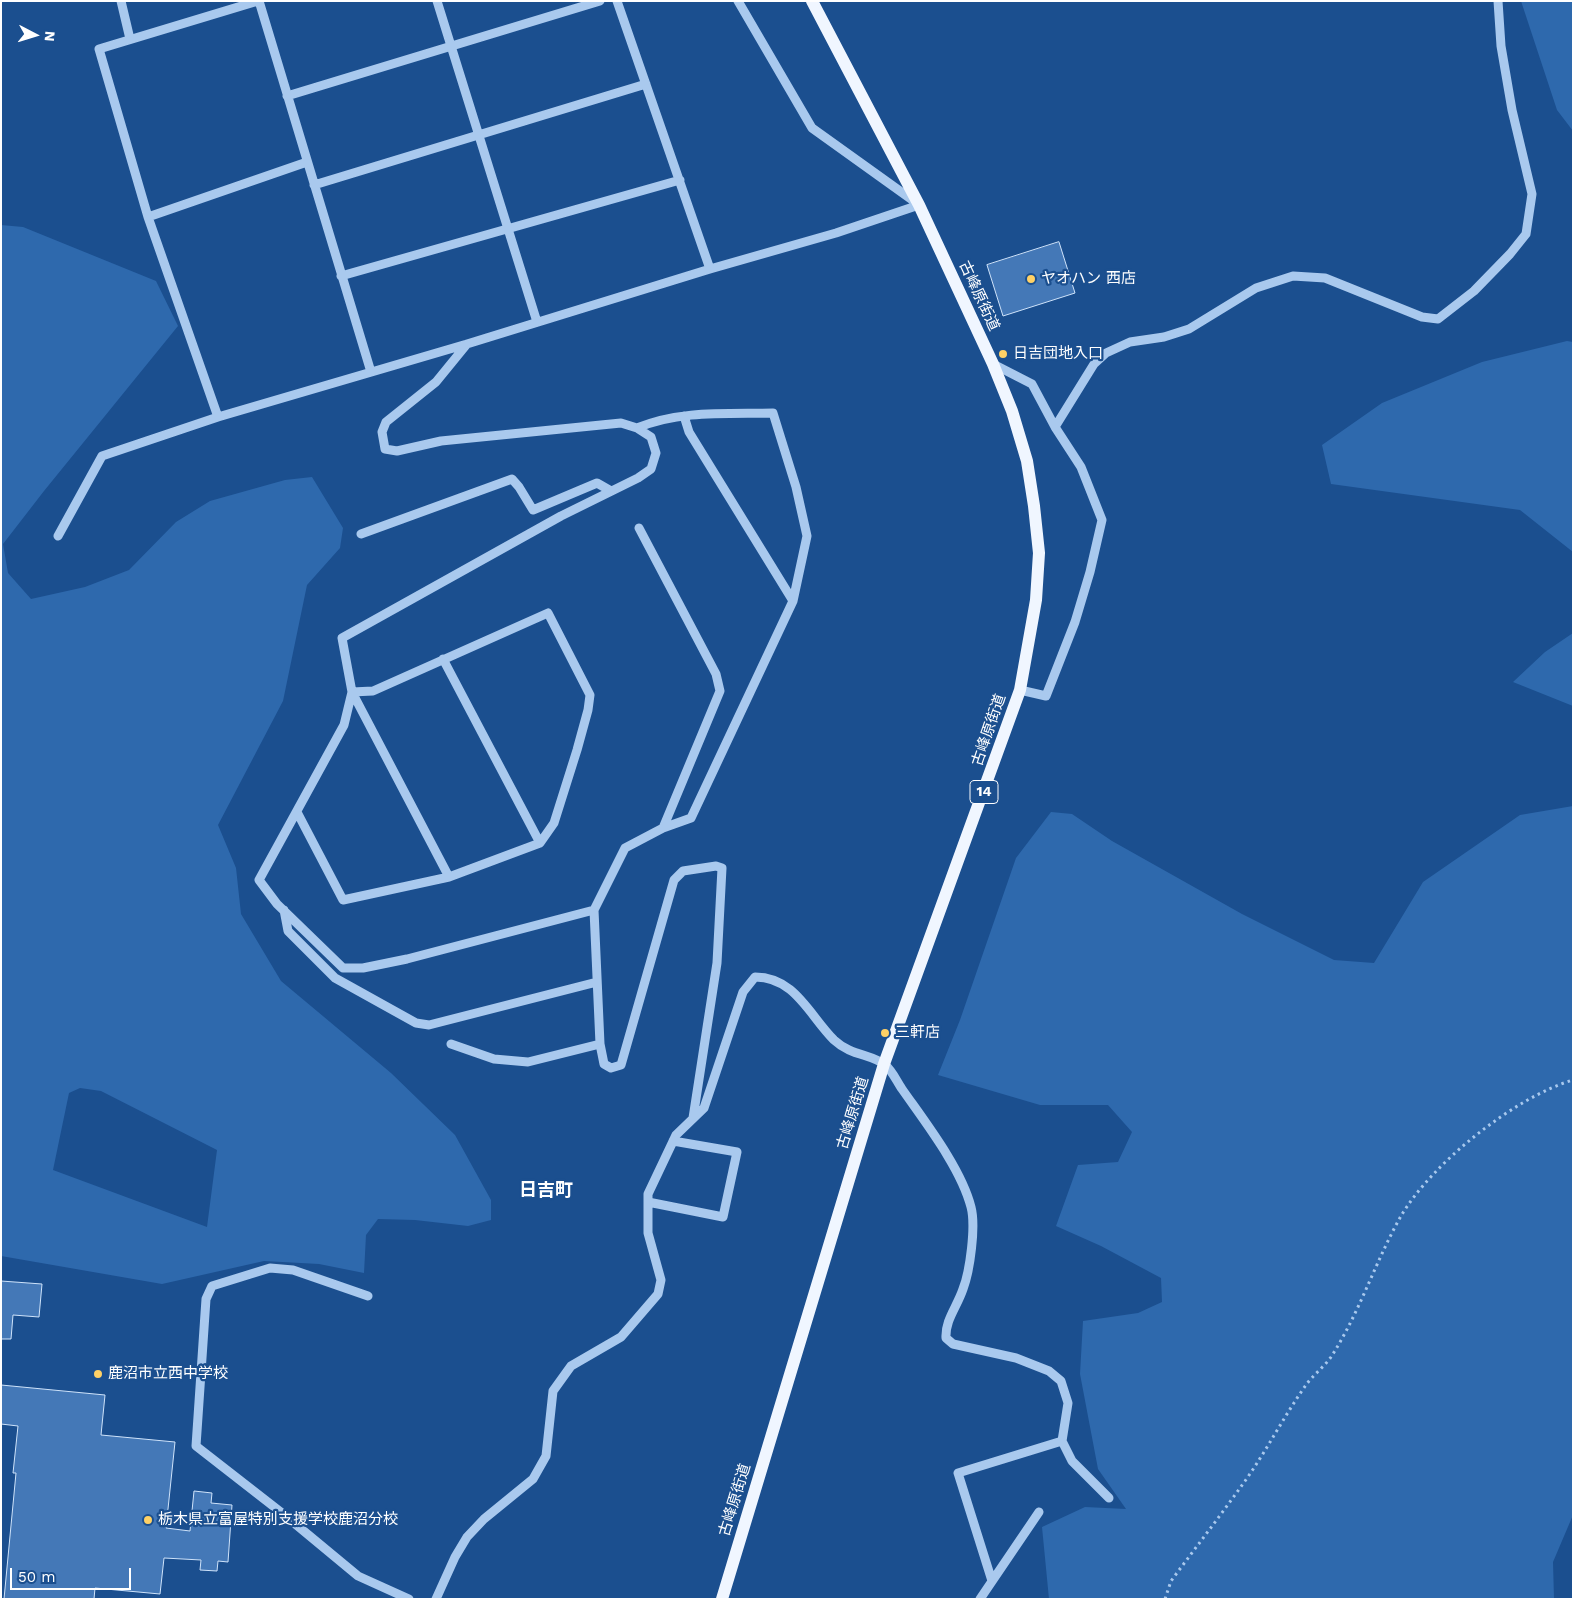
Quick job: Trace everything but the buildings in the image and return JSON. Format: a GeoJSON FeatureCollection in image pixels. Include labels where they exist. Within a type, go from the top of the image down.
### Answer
{"type":"FeatureCollection","features":[{"type":"Feature","properties":{"kind":"main road","name":"古峰原街道"},"geometry":{"type":"LineString","coordinates":[[722,1599],[884,1064],[1020,690],[1036,600],[1039,553],[1027,460],[1012,411],[993,364],[919,205],[812,1]]}},
{"type":"Feature","properties":{"kind":"street"},"geometry":{"type":"LineString","coordinates":[[121,1],[130,40]]}},
{"type":"Feature","properties":{"kind":"street"},"geometry":{"type":"LineString","coordinates":[[218,417],[148,217],[98,49],[258,1],[371,372]]}},
{"type":"Feature","properties":{"kind":"street"},"geometry":{"type":"LineString","coordinates":[[437,1],[537,322]]}},
{"type":"Feature","properties":{"kind":"street"},"geometry":{"type":"LineString","coordinates":[[287,96],[600,1]]}},
{"type":"Feature","properties":{"kind":"street"},"geometry":{"type":"LineString","coordinates":[[618,1],[710,269]]}},
{"type":"Feature","properties":{"kind":"street"},"geometry":{"type":"LineString","coordinates":[[738,1],[812,128],[919,205]]}},
{"type":"Feature","properties":{"kind":"street"},"geometry":{"type":"LineString","coordinates":[[1055,427],[1094,364],[1106,353],[1130,342],[1164,337],[1189,329],[1256,288],[1293,276],[1325,278],[1422,317],[1438,319],[1474,291],[1510,254],[1526,234],[1532,194],[1501,46],[1498,1]]}},
{"type":"Feature","properties":{"kind":"street"},"geometry":{"type":"LineString","coordinates":[[314,185],[646,84]]}},
{"type":"Feature","properties":{"kind":"street"},"geometry":{"type":"LineString","coordinates":[[148,217],[307,162]]}},
{"type":"Feature","properties":{"kind":"street"},"geometry":{"type":"LineString","coordinates":[[341,276],[680,180]]}},
{"type":"Feature","properties":{"kind":"street"},"geometry":{"type":"LineString","coordinates":[[58,536],[102,456],[218,417],[836,233],[919,205]]}},
{"type":"Feature","properties":{"kind":"street"},"geometry":{"type":"LineString","coordinates":[[449,877],[352,692],[342,638],[561,516],[651,469],[656,453],[651,437],[637,428],[621,423],[440,440],[397,451],[385,449],[382,432],[386,422],[436,382],[467,344]]}},
{"type":"Feature","properties":{"kind":"street"},"geometry":{"type":"LineString","coordinates":[[993,364],[1032,384],[1055,427],[1081,467],[1102,520],[1090,572],[1075,622],[1046,696],[1020,690]]}},
{"type":"Feature","properties":{"kind":"street"},"geometry":{"type":"LineString","coordinates":[[637,428],[659,419],[684,416],[773,413],[796,487],[807,536],[793,601],[692,818],[663,828],[625,848],[594,910],[600,1044],[604,1064],[611,1068],[621,1065],[674,880],[683,871],[716,866],[722,868],[717,963],[693,1118]]}},
{"type":"Feature","properties":{"kind":"street"},"geometry":{"type":"LineString","coordinates":[[684,416],[689,432],[793,601]]}},
{"type":"Feature","properties":{"kind":"street"},"geometry":{"type":"LineString","coordinates":[[361,534],[512,479],[533,510],[597,483],[610,491]]}},
{"type":"Feature","properties":{"kind":"street"},"geometry":{"type":"LineString","coordinates":[[639,528],[716,674],[720,691],[663,828]]}},
{"type":"Feature","properties":{"kind":"street"},"geometry":{"type":"LineString","coordinates":[[297,812],[342,900],[449,877],[540,843],[554,823],[582,734],[590,695],[548,613],[373,691],[352,692]]}},
{"type":"Feature","properties":{"kind":"street"},"geometry":{"type":"LineString","coordinates":[[443,659],[540,843]]}},
{"type":"Feature","properties":{"kind":"street"},"geometry":{"type":"LineString","coordinates":[[352,692],[344,725],[259,880],[284,910],[343,968],[364,968],[407,959],[594,910]]}},
{"type":"Feature","properties":{"kind":"street"},"geometry":{"type":"LineString","coordinates":[[284,910],[288,931],[335,978],[416,1023],[429,1025],[597,982]]}},
{"type":"Feature","properties":{"kind":"street"},"geometry":{"type":"LineString","coordinates":[[436,1599],[454,1557],[467,1537],[484,1519],[533,1479],[546,1456],[552,1391],[571,1366],[621,1336],[658,1294],[661,1280],[648,1232],[648,1194],[673,1141],[704,1108],[743,992],[755,976],[768,977],[792,989],[835,1040],[849,1051],[884,1064],[934,1136],[960,1179],[972,1208],[972,1240],[964,1288],[946,1326],[946,1338],[953,1344],[1016,1358],[1049,1371],[1061,1381],[1068,1403],[1062,1441],[1072,1461],[1109,1498]]}},
{"type":"Feature","properties":{"kind":"street"},"geometry":{"type":"LineString","coordinates":[[451,1044],[494,1059],[528,1062],[600,1044]]}},
{"type":"Feature","properties":{"kind":"street"},"geometry":{"type":"LineString","coordinates":[[648,1202],[723,1217],[737,1152],[673,1141]]}},
{"type":"Feature","properties":{"kind":"street"},"geometry":{"type":"LineString","coordinates":[[368,1296],[293,1270],[270,1268],[212,1286],[206,1299],[196,1446],[282,1513],[358,1576],[408,1599]]}},
{"type":"Feature","properties":{"kind":"street"},"geometry":{"type":"LineString","coordinates":[[992,1581],[958,1473],[1062,1441]]}},
{"type":"Feature","properties":{"kind":"street"},"geometry":{"type":"LineString","coordinates":[[980,1599],[1039,1512]]}},
{"type":"Feature","properties":{"kind":"path"},"geometry":{"type":"LineString","coordinates":[[1165,1599],[1171,1581],[1246,1480],[1307,1383],[1330,1359],[1355,1315],[1381,1254],[1402,1215],[1423,1184],[1451,1157],[1519,1105],[1549,1087],[1573,1080]]}},
{"type":"Feature","properties":{"kind":"shaded area"},"geometry":{"type":"Polygon","coordinates":[[[1521,1],[1573,1],[1573,131],[1557,110],[1521,1]]]}},
{"type":"Feature","properties":{"kind":"shaded area"},"geometry":{"type":"Polygon","coordinates":[[[1,225],[23,227],[156,281],[178,326],[3,544],[8,573],[31,599],[85,587],[129,570],[176,522],[210,501],[285,480],[312,477],[343,528],[340,548],[307,585],[283,701],[218,825],[236,868],[241,914],[281,981],[391,1073],[455,1135],[491,1200],[491,1220],[468,1226],[415,1220],[378,1219],[366,1235],[364,1273],[319,1264],[264,1261],[162,1284],[1,1256],[1,225]],[[80,1088],[69,1093],[53,1170],[207,1227],[217,1150],[101,1091],[80,1088]]]}},
{"type":"Feature","properties":{"kind":"shaded area"},"geometry":{"type":"Polygon","coordinates":[[[1567,341],[1573,342],[1573,552],[1520,510],[1331,484],[1322,445],[1382,403],[1482,362],[1567,341]]]}},
{"type":"Feature","properties":{"kind":"shaded area"},"geometry":{"type":"Polygon","coordinates":[[[1573,633],[1573,706],[1513,682],[1545,652],[1573,633]]]}},
{"type":"Feature","properties":{"kind":"shaded area"},"geometry":{"type":"Polygon","coordinates":[[[1573,806],[1573,1515],[1553,1562],[1554,1599],[1049,1599],[1042,1527],[1085,1507],[1126,1509],[1098,1469],[1080,1374],[1083,1321],[1138,1313],[1162,1302],[1161,1278],[1101,1246],[1056,1226],[1078,1165],[1118,1162],[1132,1132],[1108,1105],[1040,1105],[938,1075],[960,1020],[1016,858],[1051,812],[1072,814],[1112,841],[1242,914],[1334,960],[1374,963],[1423,882],[1520,815],[1573,806]]]}},
{"type":"Feature","properties":{"kind":"place","name":"ヤオハン 西店"},"geometry":{"type":"Point","coordinates":[1031,279]}},
{"type":"Feature","properties":{"kind":"place","name":"日吉団地入口"},"geometry":{"type":"Point","coordinates":[1003,354]}},
{"type":"Feature","properties":{"kind":"place","name":"三軒店"},"geometry":{"type":"Point","coordinates":[885,1033]}},
{"type":"Feature","properties":{"kind":"place","name":"鹿沼市立西中学校"},"geometry":{"type":"Point","coordinates":[98,1374]}},
{"type":"Feature","properties":{"kind":"place","name":"栃木県立富屋特別支援学校鹿沼分校"},"geometry":{"type":"Point","coordinates":[148,1520]}},
{"type":"Feature","properties":{"kind":"district","name":"日吉町"},"geometry":{"type":"Point","coordinates":[546,1191]}}]}
